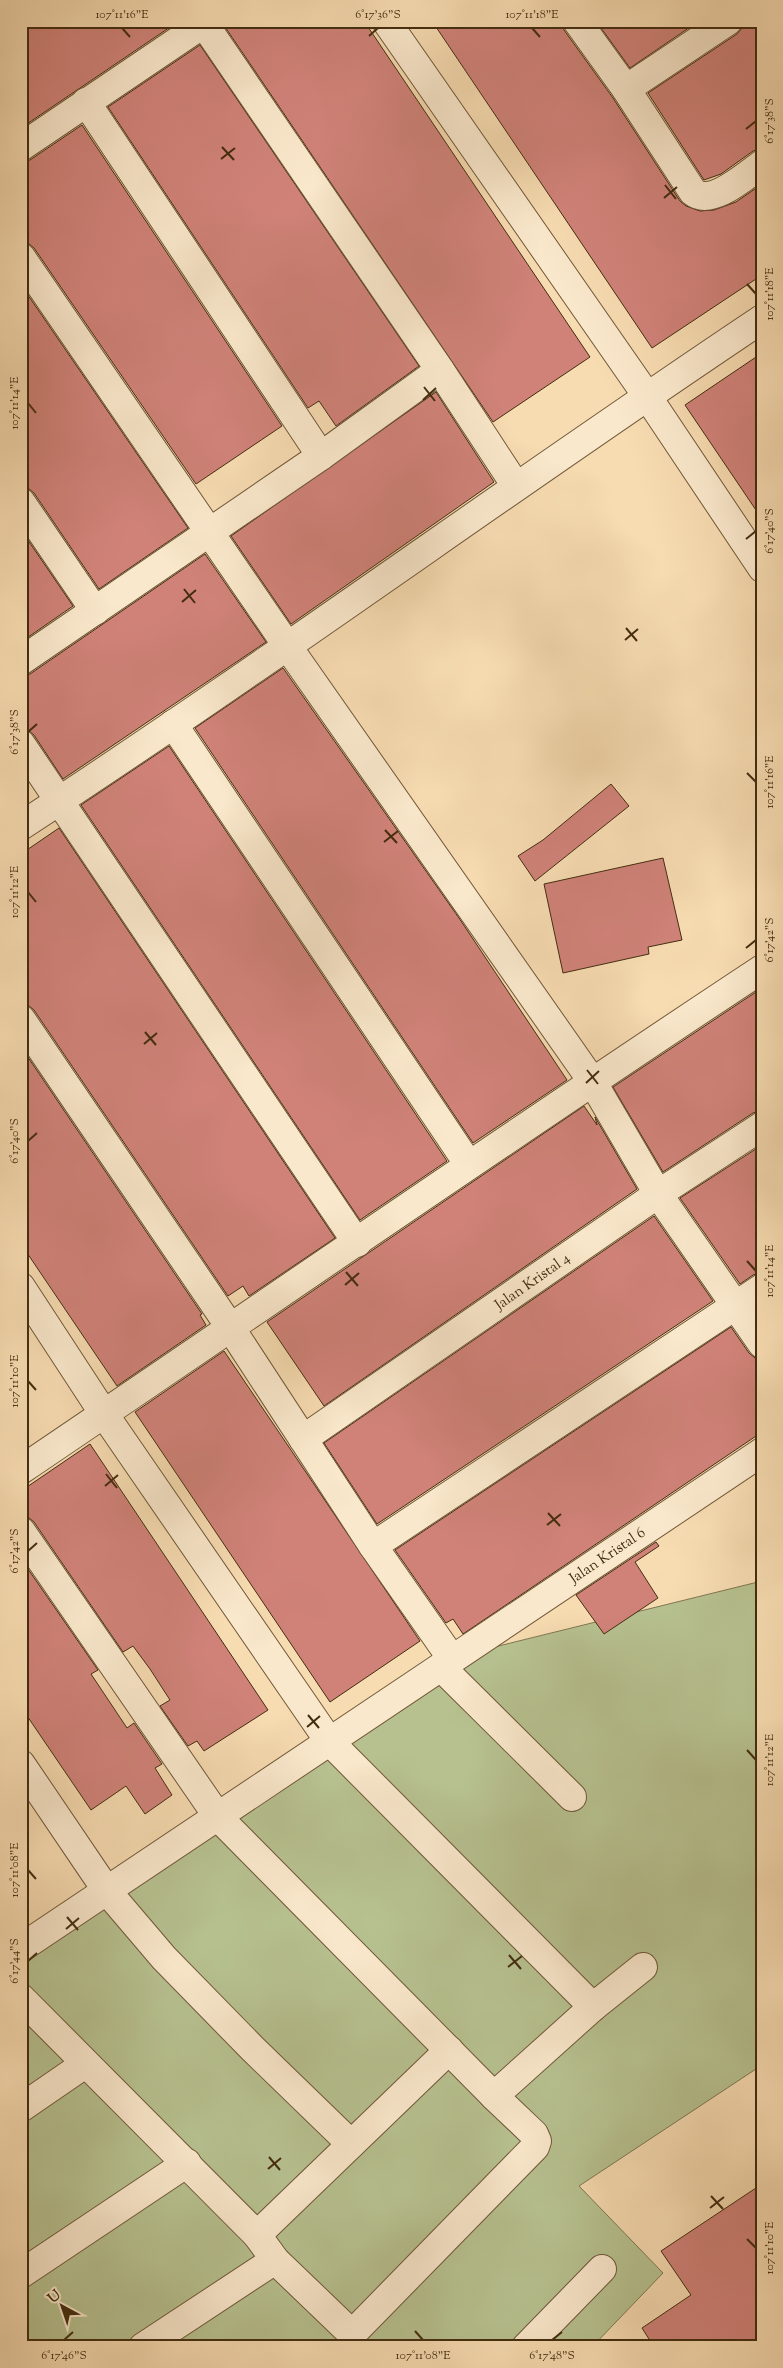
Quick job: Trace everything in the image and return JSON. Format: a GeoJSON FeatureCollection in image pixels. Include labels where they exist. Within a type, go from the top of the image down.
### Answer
{"type":"FeatureCollection","features":[{"type":"Feature","properties":{"kind":"street"},"geometry":{"type":"LineString","coordinates":[[386,21],[647,396],[762,568]]}},
{"type":"Feature","properties":{"kind":"street"},"geometry":{"type":"LineString","coordinates":[[578,21],[626,89],[693,192],[698,196],[713,196],[762,164]]}},
{"type":"Feature","properties":{"kind":"street"},"geometry":{"type":"LineString","coordinates":[[626,89],[728,21]]}},
{"type":"Feature","properties":{"kind":"street"},"geometry":{"type":"LineString","coordinates":[[21,146],[202,22],[440,370],[516,486]]}},
{"type":"Feature","properties":{"kind":"street"},"geometry":{"type":"LineString","coordinates":[[86,102],[321,456]]}},
{"type":"Feature","properties":{"kind":"street"},"geometry":{"type":"LineString","coordinates":[[21,257],[288,647],[592,1081],[658,1194],[762,1344]]}},
{"type":"Feature","properties":{"kind":"street"},"geometry":{"type":"LineString","coordinates":[[21,826],[288,647],[516,486],[762,319]]}},
{"type":"Feature","properties":{"kind":"street"},"geometry":{"type":"LineString","coordinates":[[21,661],[321,456],[440,370]]}},
{"type":"Feature","properties":{"kind":"street"},"geometry":{"type":"LineString","coordinates":[[21,502],[95,611]]}},
{"type":"Feature","properties":{"kind":"street"},"geometry":{"type":"LineString","coordinates":[[173,724],[469,1165]]}},
{"type":"Feature","properties":{"kind":"street"},"geometry":{"type":"LineString","coordinates":[[21,744],[357,1243]]}},
{"type":"Feature","properties":{"kind":"street"},"geometry":{"type":"LineString","coordinates":[[21,1470],[357,1243],[592,1081],[762,968]]}},
{"type":"Feature","properties":{"kind":"street"},"geometry":{"type":"LineString","coordinates":[[21,1019],[230,1327],[447,1663],[572,1797]]}},
{"type":"Feature","properties":{"kind":"street","name":"Jalan Kristal 4"},"geometry":{"type":"LineString","coordinates":[[303,1439],[658,1194],[762,1126]]}},
{"type":"Feature","properties":{"kind":"street"},"geometry":{"type":"LineString","coordinates":[[373,1546],[762,1288]]}},
{"type":"Feature","properties":{"kind":"street"},"geometry":{"type":"LineString","coordinates":[[25,1301],[329,1741],[593,2007]]}},
{"type":"Feature","properties":{"kind":"street","name":"Jalan Kristal 6"},"geometry":{"type":"LineString","coordinates":[[21,1948],[762,1452]]}},
{"type":"Feature","properties":{"kind":"street"},"geometry":{"type":"LineString","coordinates":[[21,1531],[218,1817],[494,2096],[534,2134],[535,2147],[358,2340],[275,2260],[257,2235],[21,1998]]}},
{"type":"Feature","properties":{"kind":"street"},"geometry":{"type":"LineString","coordinates":[[21,1764],[107,1890],[164,1958],[252,2048],[351,2144]]}},
{"type":"Feature","properties":{"kind":"street"},"geometry":{"type":"LineString","coordinates":[[494,2096],[593,2007],[642,1967]]}},
{"type":"Feature","properties":{"kind":"street"},"geometry":{"type":"LineString","coordinates":[[257,2235],[450,2050]]}},
{"type":"Feature","properties":{"kind":"street"},"geometry":{"type":"LineString","coordinates":[[21,2108],[85,2064]]}},
{"type":"Feature","properties":{"kind":"street"},"geometry":{"type":"LineString","coordinates":[[21,2274],[187,2163]]}},
{"type":"Feature","properties":{"kind":"street"},"geometry":{"type":"LineString","coordinates":[[143,2347],[275,2260]]}},
{"type":"Feature","properties":{"kind":"street"},"geometry":{"type":"LineString","coordinates":[[526,2347],[602,2269]]}},
{"type":"Feature","properties":{"kind":"green space"},"geometry":{"type":"Polygon","coordinates":[[[762,1581],[762,2065],[579,2186],[663,2273],[592,2347],[21,2347],[21,1952],[462,1655],[762,1581]]]}},
{"type":"Feature","properties":{"kind":"building"},"geometry":{"type":"Polygon","coordinates":[[[31,21],[179,21],[21,128],[21,28],[31,21]]]}},
{"type":"Feature","properties":{"kind":"building"},"geometry":{"type":"Polygon","coordinates":[[[221,21],[364,21],[590,357],[493,422],[221,21]]]}},
{"type":"Feature","properties":{"kind":"building"},"geometry":{"type":"Polygon","coordinates":[[[432,21],[562,21],[564,30],[613,98],[680,201],[686,206],[700,211],[714,210],[736,202],[762,184],[762,275],[652,348],[432,21]]]}},
{"type":"Feature","properties":{"kind":"building"},"geometry":{"type":"Polygon","coordinates":[[[596,21],[699,21],[630,68],[596,21]]]}},
{"type":"Feature","properties":{"kind":"building"},"geometry":{"type":"Polygon","coordinates":[[[743,21],[762,21],[762,149],[753,151],[721,174],[704,180],[648,93],[737,34],[742,28],[743,21]]]}},
{"type":"Feature","properties":{"kind":"building"},"geometry":{"type":"Polygon","coordinates":[[[200,45],[419,366],[336,426],[319,401],[308,408],[108,107],[200,45]]]}},
{"type":"Feature","properties":{"kind":"building"},"geometry":{"type":"Polygon","coordinates":[[[82,125],[282,426],[196,484],[34,248],[28,243],[21,242],[21,162],[30,160],[82,125]]]}},
{"type":"Feature","properties":{"kind":"building"},"geometry":{"type":"Polygon","coordinates":[[[21,285],[188,528],[99,589],[34,493],[28,488],[21,487],[21,285]]]}},
{"type":"Feature","properties":{"kind":"building"},"geometry":{"type":"Polygon","coordinates":[[[762,353],[762,519],[685,405],[762,353]]]}},
{"type":"Feature","properties":{"kind":"building"},"geometry":{"type":"Polygon","coordinates":[[[436,392],[494,482],[291,624],[231,536],[436,392]]]}},
{"type":"Feature","properties":{"kind":"building"},"geometry":{"type":"Polygon","coordinates":[[[21,530],[73,606],[21,642],[21,530]]]}},
{"type":"Feature","properties":{"kind":"building"},"geometry":{"type":"Polygon","coordinates":[[[205,554],[266,642],[63,779],[34,735],[28,730],[21,729],[21,676],[30,674],[205,554]]]}},
{"type":"Feature","properties":{"kind":"building"},"geometry":{"type":"Polygon","coordinates":[[[283,668],[459,918],[567,1080],[473,1143],[195,728],[283,668]]]}},
{"type":"Feature","properties":{"kind":"building"},"geometry":{"type":"Polygon","coordinates":[[[169,746],[447,1161],[360,1220],[81,805],[169,746]]]}},
{"type":"Feature","properties":{"kind":"building"},"geometry":{"type":"Polygon","coordinates":[[[611,784],[629,806],[535,881],[518,856],[543,840],[611,784]]]}},
{"type":"Feature","properties":{"kind":"building"},"geometry":{"type":"Polygon","coordinates":[[[59,828],[335,1238],[249,1296],[243,1286],[228,1296],[34,1010],[28,1005],[21,1004],[21,854],[59,828]]]}},
{"type":"Feature","properties":{"kind":"building"},"geometry":{"type":"Polygon","coordinates":[[[663,858],[682,940],[648,947],[649,954],[563,973],[544,884],[663,858]]]}},
{"type":"Feature","properties":{"kind":"building"},"geometry":{"type":"Polygon","coordinates":[[[762,988],[762,1110],[753,1113],[663,1172],[613,1087],[762,988]]]}},
{"type":"Feature","properties":{"kind":"building"},"geometry":{"type":"Polygon","coordinates":[[[21,1047],[202,1314],[200,1315],[206,1325],[117,1386],[21,1244],[21,1047]]]}},
{"type":"Feature","properties":{"kind":"building"},"geometry":{"type":"Polygon","coordinates":[[[584,1106],[597,1125],[595,1117],[637,1189],[324,1406],[267,1322],[584,1106]]]}},
{"type":"Feature","properties":{"kind":"building"},"geometry":{"type":"Polygon","coordinates":[[[762,1145],[762,1272],[753,1275],[740,1284],[680,1198],[762,1145]]]}},
{"type":"Feature","properties":{"kind":"building"},"geometry":{"type":"Polygon","coordinates":[[[654,1216],[713,1301],[377,1524],[324,1443],[654,1216]]]}},
{"type":"Feature","properties":{"kind":"building"},"geometry":{"type":"Polygon","coordinates":[[[731,1327],[749,1353],[755,1358],[762,1359],[762,1432],[463,1634],[453,1619],[446,1623],[395,1550],[731,1327]]]}},
{"type":"Feature","properties":{"kind":"building"},"geometry":{"type":"Polygon","coordinates":[[[224,1351],[420,1641],[330,1702],[135,1412],[224,1351]]]}},
{"type":"Feature","properties":{"kind":"building"},"geometry":{"type":"Polygon","coordinates":[[[90,1444],[268,1710],[204,1751],[197,1741],[188,1746],[160,1706],[170,1700],[150,1669],[133,1646],[123,1652],[34,1522],[28,1517],[21,1516],[21,1491],[90,1444]]]}},
{"type":"Feature","properties":{"kind":"building"},"geometry":{"type":"Polygon","coordinates":[[[656,1542],[659,1546],[635,1562],[658,1598],[604,1634],[576,1595],[656,1542]]]}},
{"type":"Feature","properties":{"kind":"building"},"geometry":{"type":"Polygon","coordinates":[[[21,1559],[98,1670],[91,1674],[127,1728],[134,1723],[162,1764],[155,1768],[172,1795],[145,1814],[126,1786],[91,1810],[21,1707],[21,1559]]]}},
{"type":"Feature","properties":{"kind":"building"},"geometry":{"type":"Polygon","coordinates":[[[762,2184],[762,2347],[654,2347],[642,2328],[691,2295],[661,2251],[762,2184]]]}}]}
